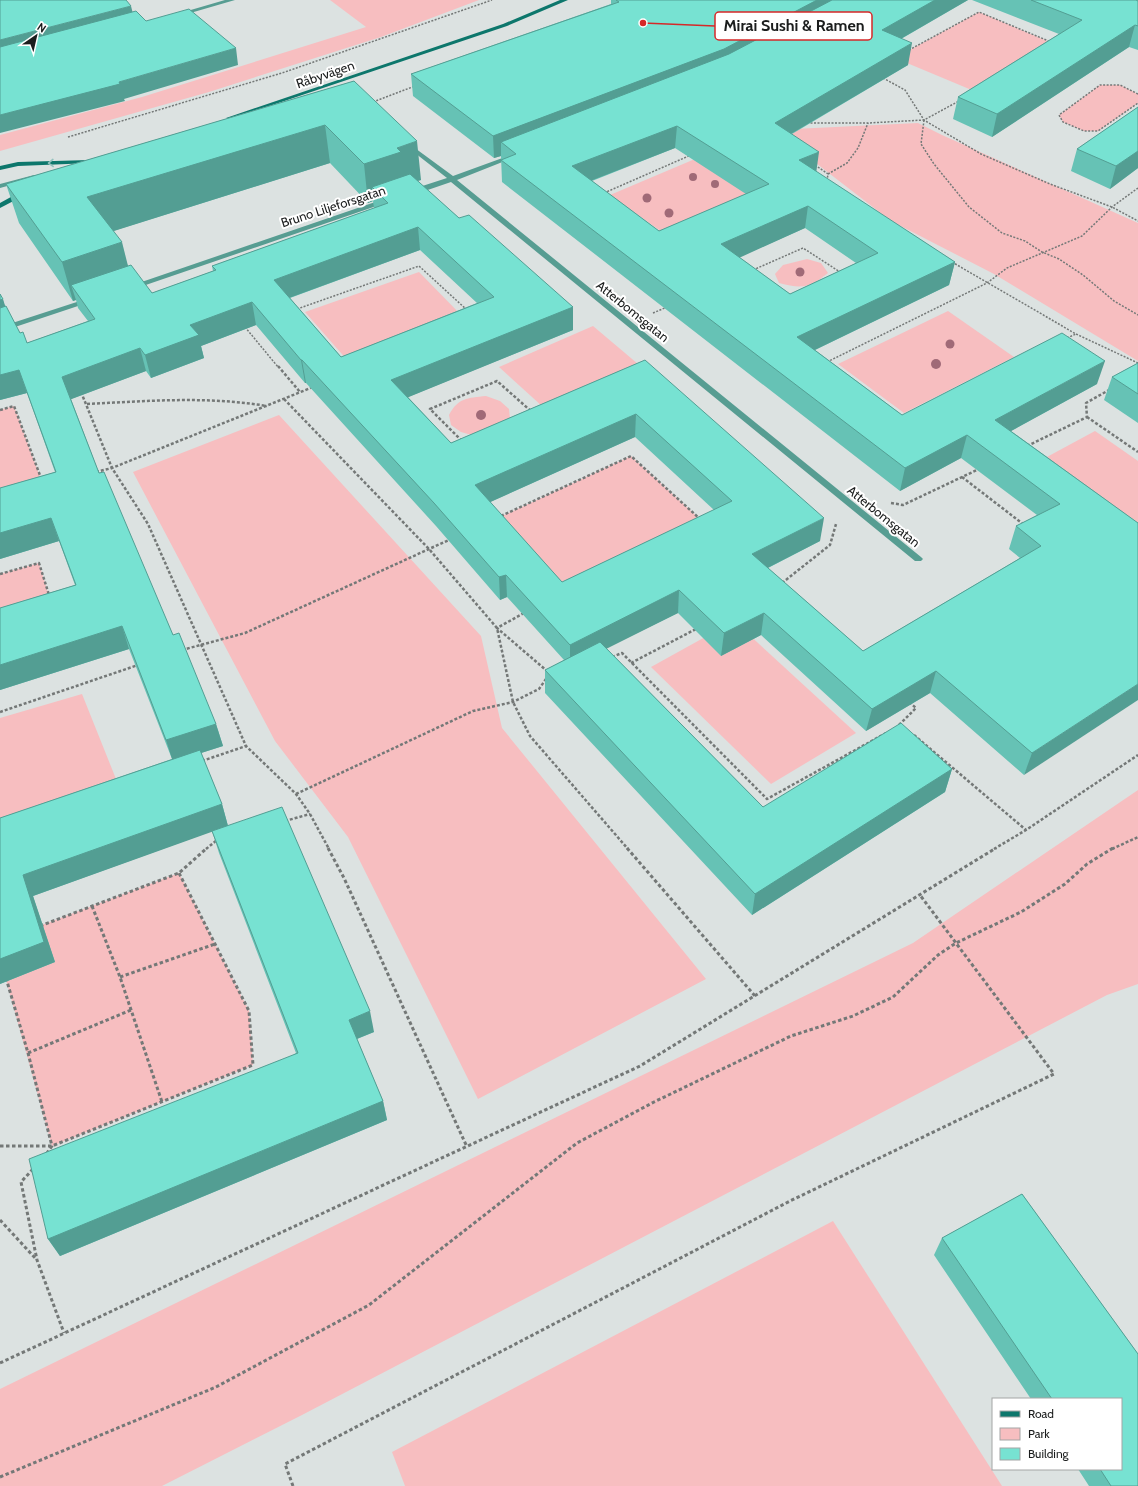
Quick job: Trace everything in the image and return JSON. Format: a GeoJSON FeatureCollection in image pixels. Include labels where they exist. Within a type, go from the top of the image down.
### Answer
{"type":"FeatureCollection","features":[{"type":"Feature","properties":{"kind":"main road","name":"Råbyvägen"},"geometry":{"type":"LineString","coordinates":[[222,121],[333,87],[566,0]]}},
{"type":"Feature","properties":{"kind":"main road"},"geometry":{"type":"LineString","coordinates":[[0,168],[18,164],[93,161]]}},
{"type":"Feature","properties":{"kind":"main road"},"geometry":{"type":"LineString","coordinates":[[69,172],[93,161]]}},
{"type":"Feature","properties":{"kind":"main road"},"geometry":{"type":"LineString","coordinates":[[0,206],[28,192]]}},
{"type":"Feature","properties":{"kind":"street"},"geometry":{"type":"LineString","coordinates":[[204,0],[211,6]]}},
{"type":"Feature","properties":{"kind":"street"},"geometry":{"type":"LineString","coordinates":[[173,16],[232,0]]}},
{"type":"Feature","properties":{"kind":"street","name":"Atterbomsgatan"},"geometry":{"type":"LineString","coordinates":[[401,140],[452,179],[918,559]]}},
{"type":"Feature","properties":{"kind":"street","name":"Bruno Liljeforsgatan"},"geometry":{"type":"LineString","coordinates":[[407,194],[452,179],[519,153]]}},
{"type":"Feature","properties":{"kind":"street"},"geometry":{"type":"LineString","coordinates":[[0,186],[93,161]]}},
{"type":"Feature","properties":{"kind":"street","name":"Bruno Liljeforsgatan"},"geometry":{"type":"LineString","coordinates":[[121,290],[392,199]]}},
{"type":"Feature","properties":{"kind":"street"},"geometry":{"type":"LineString","coordinates":[[0,330],[98,298]]}},
{"type":"Feature","properties":{"kind":"path"},"geometry":{"type":"LineString","coordinates":[[64,138],[282,73],[492,0]]}},
{"type":"Feature","properties":{"kind":"path"},"geometry":{"type":"LineString","coordinates":[[908,50],[979,12],[1052,43],[1045,47]]}},
{"type":"Feature","properties":{"kind":"path"},"geometry":{"type":"LineString","coordinates":[[877,74],[905,90],[924,120],[981,154],[1050,184],[1112,208],[1138,221]]}},
{"type":"Feature","properties":{"kind":"path"},"geometry":{"type":"LineString","coordinates":[[1138,94],[1120,85],[1100,85],[1059,115],[1063,122],[1084,131],[1098,131],[1138,103]]}},
{"type":"Feature","properties":{"kind":"path"},"geometry":{"type":"LineString","coordinates":[[373,102],[417,86]]}},
{"type":"Feature","properties":{"kind":"path"},"geometry":{"type":"LineString","coordinates":[[804,123],[868,123],[924,120],[963,98]]}},
{"type":"Feature","properties":{"kind":"path"},"geometry":{"type":"LineString","coordinates":[[924,120],[921,144],[934,164],[969,207],[1002,233],[1025,241],[1042,252],[1059,259],[1083,275],[1114,301],[1138,315]]}},
{"type":"Feature","properties":{"kind":"path"},"geometry":{"type":"LineString","coordinates":[[826,183],[828,174],[847,163],[858,148],[868,123]]}},
{"type":"Feature","properties":{"kind":"path"},"geometry":{"type":"LineString","coordinates":[[608,198],[602,194],[695,153]]}},
{"type":"Feature","properties":{"kind":"path"},"geometry":{"type":"LineString","coordinates":[[815,164],[828,174]]}},
{"type":"Feature","properties":{"kind":"path"},"geometry":{"type":"LineString","coordinates":[[827,362],[987,283],[1007,268],[1082,236],[1112,208],[1138,188]]}},
{"type":"Feature","properties":{"kind":"path"},"geometry":{"type":"LineString","coordinates":[[746,273],[803,248],[845,275]]}},
{"type":"Feature","properties":{"kind":"path"},"geometry":{"type":"LineString","coordinates":[[949,261],[1076,334],[1138,363]]}},
{"type":"Feature","properties":{"kind":"path"},"geometry":{"type":"LineString","coordinates":[[291,311],[419,266],[471,314]]}},
{"type":"Feature","properties":{"kind":"path"},"geometry":{"type":"LineString","coordinates":[[652,313],[671,305]]}},
{"type":"Feature","properties":{"kind":"path"},"geometry":{"type":"LineString","coordinates":[[240,322],[300,392]]}},
{"type":"Feature","properties":{"kind":"path"},"geometry":{"type":"LineString","coordinates":[[1062,340],[1076,334]]}},
{"type":"Feature","properties":{"kind":"path"},"geometry":{"type":"LineString","coordinates":[[464,444],[430,409],[497,381],[532,412]]}},
{"type":"Feature","properties":{"kind":"path"},"geometry":{"type":"LineString","coordinates":[[89,474],[112,468],[315,386]]}},
{"type":"Feature","properties":{"kind":"path"},"geometry":{"type":"LineString","coordinates":[[1087,417],[1086,404],[1112,388]]}},
{"type":"Feature","properties":{"kind":"path"},"geometry":{"type":"LineString","coordinates":[[80,390],[112,468],[148,524],[246,746],[296,794],[310,814],[344,878],[467,1146]]}},
{"type":"Feature","properties":{"kind":"path"},"geometry":{"type":"LineString","coordinates":[[284,399],[429,549],[497,628],[550,674],[539,689],[513,702],[473,711],[296,794]]}},
{"type":"Feature","properties":{"kind":"path"},"geometry":{"type":"LineString","coordinates":[[87,404],[210,400],[248,402],[267,406]]}},
{"type":"Feature","properties":{"kind":"path"},"geometry":{"type":"LineString","coordinates":[[0,410],[14,406],[43,485]]}},
{"type":"Feature","properties":{"kind":"path"},"geometry":{"type":"LineString","coordinates":[[1024,448],[1087,417]]}},
{"type":"Feature","properties":{"kind":"path"},"geometry":{"type":"LineString","coordinates":[[1087,417],[1138,452]]}},
{"type":"Feature","properties":{"kind":"path"},"geometry":{"type":"LineString","coordinates":[[498,518],[631,456],[702,521]]}},
{"type":"Feature","properties":{"kind":"path"},"geometry":{"type":"LineString","coordinates":[[888,502],[903,505],[982,468]]}},
{"type":"Feature","properties":{"kind":"path"},"geometry":{"type":"LineString","coordinates":[[962,477],[1024,524]]}},
{"type":"Feature","properties":{"kind":"path"},"geometry":{"type":"LineString","coordinates":[[779,585],[830,545],[836,524]]}},
{"type":"Feature","properties":{"kind":"path"},"geometry":{"type":"LineString","coordinates":[[178,652],[200,644],[245,633],[456,536]]}},
{"type":"Feature","properties":{"kind":"path"},"geometry":{"type":"LineString","coordinates":[[0,574],[39,563],[49,596]]}},
{"type":"Feature","properties":{"kind":"path"},"geometry":{"type":"LineString","coordinates":[[497,628],[530,610]]}},
{"type":"Feature","properties":{"kind":"path"},"geometry":{"type":"LineString","coordinates":[[631,663],[702,626]]}},
{"type":"Feature","properties":{"kind":"path"},"geometry":{"type":"LineString","coordinates":[[497,628],[513,702],[530,736],[755,996]]}},
{"type":"Feature","properties":{"kind":"path"},"geometry":{"type":"LineString","coordinates":[[607,659],[622,653],[767,799],[888,732]]}},
{"type":"Feature","properties":{"kind":"path"},"geometry":{"type":"LineString","coordinates":[[0,712],[141,664]]}},
{"type":"Feature","properties":{"kind":"path"},"geometry":{"type":"LineString","coordinates":[[894,728],[901,724],[916,708],[904,697]]}},
{"type":"Feature","properties":{"kind":"path"},"geometry":{"type":"LineString","coordinates":[[913,734],[1026,830]]}},
{"type":"Feature","properties":{"kind":"path"},"geometry":{"type":"LineString","coordinates":[[201,761],[246,746]]}},
{"type":"Feature","properties":{"kind":"path"},"geometry":{"type":"LineString","coordinates":[[0,1363],[640,1066],[1026,830],[1138,755]]}},
{"type":"Feature","properties":{"kind":"path"},"geometry":{"type":"LineString","coordinates":[[281,822],[310,814]]}},
{"type":"Feature","properties":{"kind":"path"},"geometry":{"type":"LineString","coordinates":[[0,1477],[216,1387],[369,1305],[578,1143],[654,1102],[791,1036],[853,1016],[893,997],[938,955],[956,944],[1021,912],[1065,884],[1088,864],[1121,844],[1138,837]]}},
{"type":"Feature","properties":{"kind":"path"},"geometry":{"type":"LineString","coordinates":[[35,927],[179,873],[215,841],[222,838]]}},
{"type":"Feature","properties":{"kind":"path"},"geometry":{"type":"LineString","coordinates":[[0,1146],[52,1146],[253,1065],[249,1011],[179,873]]}},
{"type":"Feature","properties":{"kind":"path"},"geometry":{"type":"LineString","coordinates":[[293,1486],[285,1464],[790,1201],[1054,1074],[920,895]]}},
{"type":"Feature","properties":{"kind":"path"},"geometry":{"type":"LineString","coordinates":[[92,906],[120,977],[162,1102]]}},
{"type":"Feature","properties":{"kind":"path"},"geometry":{"type":"LineString","coordinates":[[120,977],[215,944]]}},
{"type":"Feature","properties":{"kind":"path"},"geometry":{"type":"LineString","coordinates":[[4,972],[28,1053],[52,1146]]}},
{"type":"Feature","properties":{"kind":"path"},"geometry":{"type":"LineString","coordinates":[[28,1053],[131,1010]]}},
{"type":"Feature","properties":{"kind":"path"},"geometry":{"type":"LineString","coordinates":[[42,1158],[52,1146]]}},
{"type":"Feature","properties":{"kind":"path"},"geometry":{"type":"LineString","coordinates":[[37,1164],[21,1182],[37,1260],[64,1333]]}},
{"type":"Feature","properties":{"kind":"path"},"geometry":{"type":"LineString","coordinates":[[0,1220],[37,1260]]}},
{"type":"Feature","properties":{"kind":"green space"},"geometry":{"type":"Polygon","coordinates":[[[330,0],[479,0],[381,37],[209,92],[0,151],[0,135],[142,97],[366,27],[330,0]]]}},
{"type":"Feature","properties":{"kind":"green space"},"geometry":{"type":"Polygon","coordinates":[[[979,12],[1052,43],[974,91],[895,58],[979,12]]]}},
{"type":"Feature","properties":{"kind":"green space"},"geometry":{"type":"Polygon","coordinates":[[[1100,85],[1120,85],[1138,94],[1138,103],[1098,131],[1084,131],[1063,122],[1059,115],[1100,85]]]}},
{"type":"Feature","properties":{"kind":"green space"},"geometry":{"type":"Polygon","coordinates":[[[918,123],[1138,223],[1138,361],[994,274],[891,221],[773,130],[918,123]]]}},
{"type":"Feature","properties":{"kind":"green space"},"geometry":{"type":"Polygon","coordinates":[[[702,156],[763,196],[669,237],[610,195],[702,156]]]}},
{"type":"Feature","properties":{"kind":"green space"},"geometry":{"type":"Polygon","coordinates":[[[807,259],[821,263],[828,273],[816,282],[805,286],[794,286],[779,283],[775,274],[783,265],[807,259]]]}},
{"type":"Feature","properties":{"kind":"green space"},"geometry":{"type":"Polygon","coordinates":[[[419,272],[464,318],[348,361],[305,312],[419,272]]]}},
{"type":"Feature","properties":{"kind":"green space"},"geometry":{"type":"Polygon","coordinates":[[[948,311],[1014,357],[904,413],[838,364],[948,311]]]}},
{"type":"Feature","properties":{"kind":"green space"},"geometry":{"type":"Polygon","coordinates":[[[593,326],[638,364],[543,407],[499,367],[593,326]]]}},
{"type":"Feature","properties":{"kind":"green space"},"geometry":{"type":"Polygon","coordinates":[[[486,396],[500,401],[509,409],[510,419],[475,436],[461,432],[451,425],[449,415],[456,405],[468,398],[486,396]]]}},
{"type":"Feature","properties":{"kind":"green space"},"geometry":{"type":"Polygon","coordinates":[[[14,406],[43,485],[0,498],[0,410],[14,406]]]}},
{"type":"Feature","properties":{"kind":"green space"},"geometry":{"type":"Polygon","coordinates":[[[279,415],[481,636],[502,728],[706,979],[478,1099],[348,837],[275,741],[133,472],[279,415]]]}},
{"type":"Feature","properties":{"kind":"green space"},"geometry":{"type":"Polygon","coordinates":[[[1095,431],[1138,461],[1138,526],[1045,458],[1095,431]]]}},
{"type":"Feature","properties":{"kind":"green space"},"geometry":{"type":"Polygon","coordinates":[[[631,456],[702,521],[568,589],[498,518],[631,456]]]}},
{"type":"Feature","properties":{"kind":"green space"},"geometry":{"type":"Polygon","coordinates":[[[39,563],[53,609],[0,626],[0,574],[39,563]]]}},
{"type":"Feature","properties":{"kind":"green space"},"geometry":{"type":"Polygon","coordinates":[[[734,621],[856,733],[771,784],[651,667],[734,621]]]}},
{"type":"Feature","properties":{"kind":"green space"},"geometry":{"type":"Polygon","coordinates":[[[82,694],[120,789],[0,830],[0,718],[82,694]]]}},
{"type":"Feature","properties":{"kind":"green space"},"geometry":{"type":"Polygon","coordinates":[[[1138,790],[1138,984],[1107,995],[302,1415],[162,1486],[0,1486],[0,1389],[913,943],[1138,790]]]}},
{"type":"Feature","properties":{"kind":"green space"},"geometry":{"type":"Polygon","coordinates":[[[179,873],[249,1011],[253,1065],[52,1146],[0,958],[0,941],[179,873]]]}},
{"type":"Feature","properties":{"kind":"green space"},"geometry":{"type":"Polygon","coordinates":[[[833,1221],[1002,1486],[405,1486],[392,1452],[833,1221]]]}},
{"type":"Feature","properties":{"kind":"building"},"geometry":{"type":"Polygon","coordinates":[[[0,0],[126,0],[131,6],[0,40],[0,0]]]}},
{"type":"Feature","properties":{"kind":"building"},"geometry":{"type":"Polygon","coordinates":[[[616,0],[817,0],[724,49],[493,136],[411,74],[619,2],[616,0]]]}},
{"type":"Feature","properties":{"kind":"building"},"geometry":{"type":"Polygon","coordinates":[[[832,0],[935,0],[882,30],[912,43],[775,123],[819,152],[799,160],[955,262],[797,337],[902,415],[1062,333],[1105,361],[995,420],[1138,523],[1138,684],[1032,753],[936,671],[872,709],[764,613],[724,633],[679,590],[570,645],[506,575],[499,577],[434,503],[301,360],[252,302],[190,325],[199,335],[145,355],[140,348],[62,377],[99,473],[104,472],[173,635],[179,633],[216,724],[166,740],[122,626],[0,665],[0,608],[76,585],[51,518],[0,533],[0,488],[56,472],[19,370],[0,375],[0,308],[6,306],[20,333],[23,332],[27,343],[95,319],[71,285],[131,265],[152,293],[216,270],[212,266],[388,203],[372,187],[410,174],[459,218],[469,215],[573,307],[391,380],[451,443],[645,360],[824,518],[752,554],[863,651],[1041,546],[1016,526],[1060,504],[967,435],[905,468],[501,160],[516,154],[501,142],[729,54],[832,0]],[[677,126],[572,166],[659,231],[769,184],[677,126]],[[808,206],[721,244],[790,294],[878,253],[808,206]],[[418,227],[274,280],[341,357],[494,297],[418,227]],[[636,414],[475,485],[562,582],[732,501],[636,414]]]}},
{"type":"Feature","properties":{"kind":"building"},"geometry":{"type":"Polygon","coordinates":[[[1031,0],[1136,0],[1138,1],[1138,26],[1135,25],[997,114],[958,97],[1082,20],[1031,0]]]}},
{"type":"Feature","properties":{"kind":"building"},"geometry":{"type":"Polygon","coordinates":[[[189,9],[236,48],[119,82],[120,84],[0,115],[0,47],[136,11],[146,21],[189,9]]]}},
{"type":"Feature","properties":{"kind":"building"},"geometry":{"type":"Polygon","coordinates":[[[354,81],[417,141],[397,148],[401,152],[364,164],[325,125],[87,197],[122,242],[62,262],[6,184],[354,81]]]}},
{"type":"Feature","properties":{"kind":"building"},"geometry":{"type":"Polygon","coordinates":[[[1138,107],[1138,151],[1116,166],[1077,149],[1138,107]]]}},
{"type":"Feature","properties":{"kind":"building"},"geometry":{"type":"Polygon","coordinates":[[[1138,363],[1138,394],[1112,377],[1138,363]]]}},
{"type":"Feature","properties":{"kind":"building"},"geometry":{"type":"Polygon","coordinates":[[[600,642],[763,807],[901,723],[952,769],[755,894],[545,670],[600,642]]]}},
{"type":"Feature","properties":{"kind":"building"},"geometry":{"type":"Polygon","coordinates":[[[200,750],[222,804],[23,875],[44,942],[0,959],[0,818],[200,750]]]}},
{"type":"Feature","properties":{"kind":"building"},"geometry":{"type":"Polygon","coordinates":[[[282,807],[370,1011],[349,1020],[383,1101],[48,1239],[29,1159],[298,1053],[212,831],[282,807]]]}},
{"type":"Feature","properties":{"kind":"building"},"geometry":{"type":"Polygon","coordinates":[[[1022,1194],[1138,1354],[1138,1486],[1111,1486],[1101,1470],[1122,1470],[1122,1398],[1051,1398],[942,1238],[1022,1194]]]}},
{"type":"Feature","properties":{"kind":"place","name":"Mirai Sushi & Ramen"},"geometry":{"type":"Point","coordinates":[643,23]}}]}
